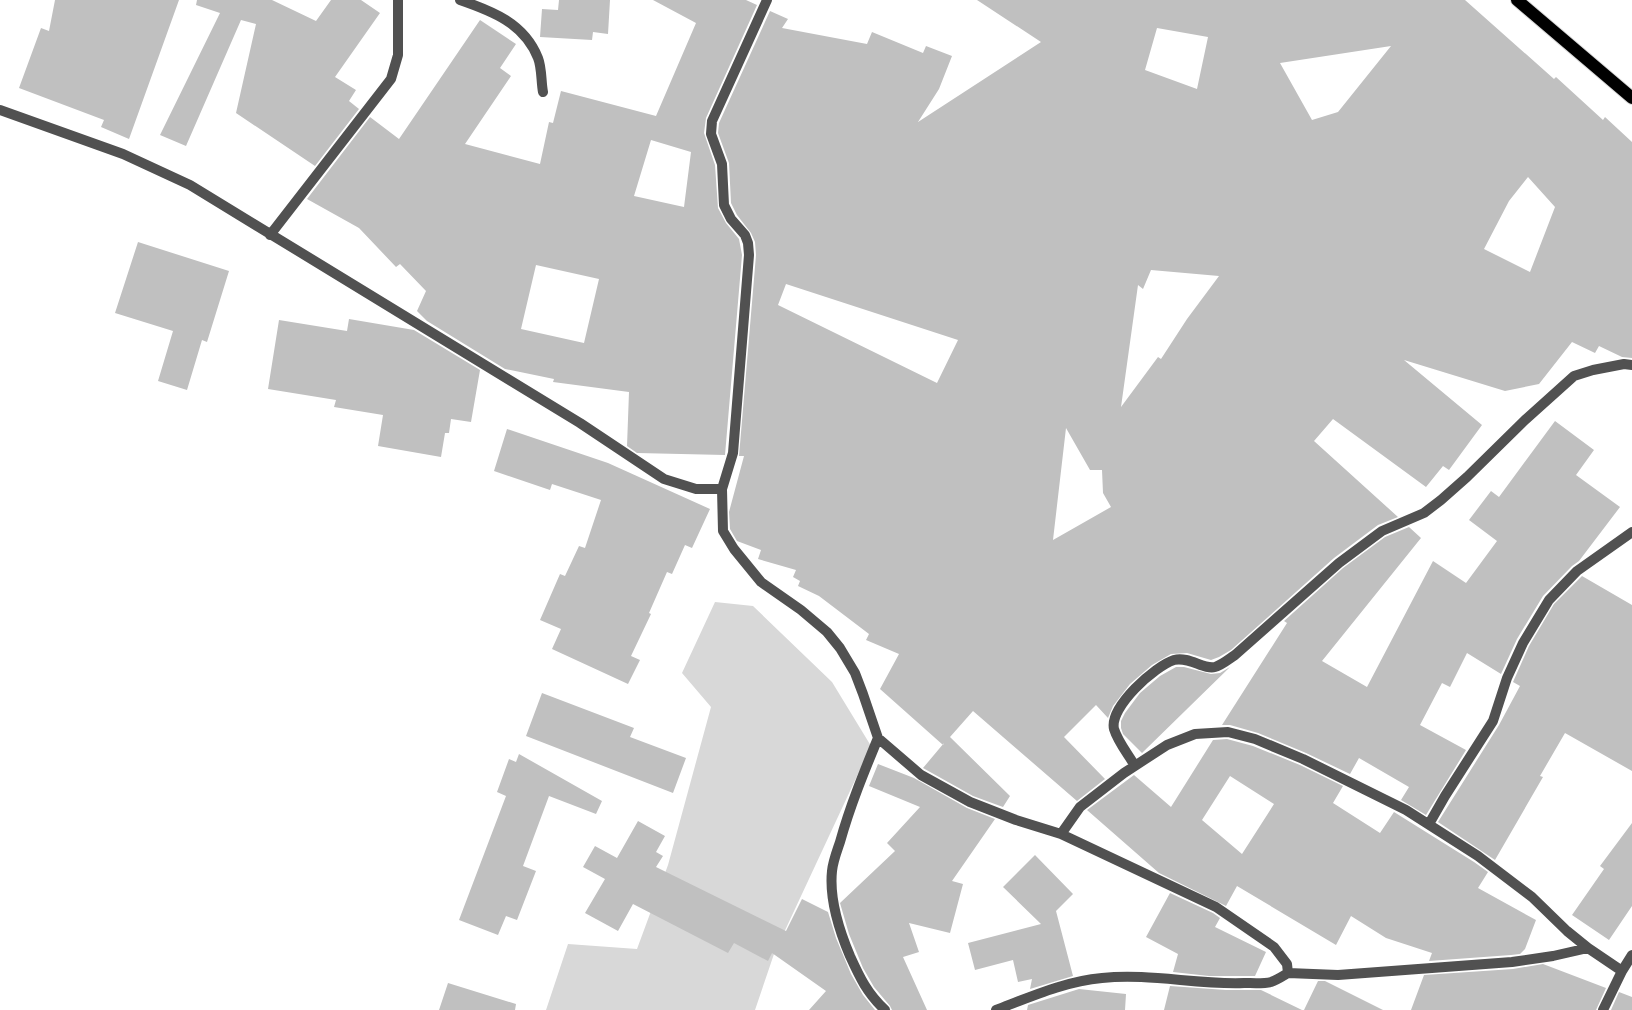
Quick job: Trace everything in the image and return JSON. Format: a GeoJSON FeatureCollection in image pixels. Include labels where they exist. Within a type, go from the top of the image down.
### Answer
{"type":"FeatureCollection","features":[{"type":"Feature","properties":{"kind":"main road"},"geometry":{"type":"LineString","coordinates":[[1517,0],[1632,98]]}},
{"type":"Feature","properties":{"kind":"street"},"geometry":{"type":"LineString","coordinates":[[270,235],[391,79],[398,55],[398,0]]}},
{"type":"Feature","properties":{"kind":"street"},"geometry":{"type":"LineString","coordinates":[[460,0],[489,10],[512,22],[529,41],[539,59],[543,92]]}},
{"type":"Feature","properties":{"kind":"street"},"geometry":{"type":"LineString","coordinates":[[767,0],[712,120],[711,134],[722,164],[724,204],[731,219],[745,235],[749,255],[733,453],[722,489],[723,531],[734,549],[761,582],[801,610],[827,632],[840,648],[863,694],[878,738],[920,775],[970,802],[1016,820],[1061,834],[1216,907],[1274,946],[1287,964],[1288,973]]}},
{"type":"Feature","properties":{"kind":"street"},"geometry":{"type":"LineString","coordinates":[[0,110],[123,154],[190,185],[580,424],[664,478],[696,489],[722,489]]}},
{"type":"Feature","properties":{"kind":"street"},"geometry":{"type":"LineString","coordinates":[[1135,766],[1119,741],[1114,728],[1115,717],[1123,701],[1140,683],[1169,662],[1176,660],[1183,659],[1212,668],[1222,664],[1235,655],[1339,563],[1382,531],[1424,513],[1441,500],[1574,376],[1624,364],[1632,365]]}},
{"type":"Feature","properties":{"kind":"street"},"geometry":{"type":"LineString","coordinates":[[1429,824],[1493,721],[1507,678],[1523,642],[1549,600],[1577,571],[1632,532]]}},
{"type":"Feature","properties":{"kind":"street"},"geometry":{"type":"LineString","coordinates":[[1061,834],[1080,807],[1167,745],[1195,734],[1228,732],[1255,739],[1303,759],[1406,810],[1478,856],[1532,897],[1567,931],[1588,948],[1622,971]]}},
{"type":"Feature","properties":{"kind":"street"},"geometry":{"type":"LineString","coordinates":[[878,738],[849,809],[832,869],[832,893],[840,934],[863,984],[872,998],[884,1010]]}},
{"type":"Feature","properties":{"kind":"street"},"geometry":{"type":"LineString","coordinates":[[996,1010],[1043,992],[1102,978],[1139,977],[1228,984],[1271,982],[1288,973],[1338,975],[1512,962],[1553,956],[1588,948]]}},
{"type":"Feature","properties":{"kind":"street"},"geometry":{"type":"LineString","coordinates":[[1603,1010],[1632,955]]}},
{"type":"Feature","properties":{"kind":"shaded area"},"geometry":{"type":"Polygon","coordinates":[[[715,602],[753,606],[832,682],[871,746],[774,954],[755,1010],[546,1010],[568,944],[637,949],[668,865],[711,707],[682,673],[715,602]]]}},
{"type":"Feature","properties":{"kind":"building"},"geometry":{"type":"Polygon","coordinates":[[[55,0],[179,0],[129,139],[101,127],[104,120],[19,88],[41,28],[49,31],[55,0]]]}},
{"type":"Feature","properties":{"kind":"building"},"geometry":{"type":"Polygon","coordinates":[[[197,0],[272,0],[316,21],[331,0],[361,0],[380,13],[335,77],[356,90],[349,101],[359,109],[315,166],[236,113],[256,24],[241,20],[186,146],[160,135],[220,13],[196,5],[197,0]]]}},
{"type":"Feature","properties":{"kind":"building"},"geometry":{"type":"Polygon","coordinates":[[[559,0],[610,0],[608,34],[593,32],[592,40],[540,37],[542,9],[558,10],[559,0]]]}},
{"type":"Feature","properties":{"kind":"building"},"geometry":{"type":"Polygon","coordinates":[[[653,0],[746,0],[757,5],[706,118],[704,133],[715,165],[718,208],[726,223],[739,239],[742,255],[725,455],[637,453],[627,446],[629,392],[553,382],[554,379],[505,369],[427,321],[417,311],[426,291],[400,264],[396,267],[359,228],[307,199],[370,117],[399,139],[480,20],[516,44],[500,68],[511,76],[465,144],[540,164],[549,122],[553,123],[561,91],[656,116],[696,23],[653,0]],[[651,140],[634,196],[684,207],[691,152],[651,140]],[[536,265],[521,329],[584,343],[599,279],[536,265]]]}},
{"type":"Feature","properties":{"kind":"building"},"geometry":{"type":"Polygon","coordinates":[[[977,0],[1465,0],[1554,79],[1556,77],[1603,120],[1605,117],[1632,142],[1632,358],[1622,357],[1599,346],[1595,353],[1572,342],[1539,384],[1505,391],[1404,360],[1482,425],[1449,470],[1443,466],[1426,487],[1333,419],[1314,441],[1398,517],[1378,525],[1334,558],[1231,650],[1211,660],[1187,653],[1171,654],[1152,665],[1130,684],[1113,706],[1108,718],[1096,705],[1064,737],[1105,779],[1077,801],[973,711],[950,737],[1010,796],[1003,807],[973,796],[923,768],[943,745],[880,689],[899,654],[866,640],[869,634],[819,596],[798,586],[800,581],[793,577],[796,570],[758,559],[761,550],[737,541],[730,529],[729,512],[744,456],[739,456],[756,255],[755,242],[751,233],[737,215],[731,203],[729,163],[718,133],[719,123],[770,11],[788,19],[782,28],[867,44],[872,32],[923,53],[926,46],[952,56],[939,89],[918,122],[1041,42],[977,0]],[[1157,28],[1145,70],[1197,89],[1208,37],[1157,28]],[[1391,46],[1280,63],[1312,120],[1338,112],[1391,46]],[[1528,177],[1509,201],[1484,249],[1530,272],[1555,207],[1528,177]],[[1151,270],[1143,289],[1138,285],[1121,407],[1158,357],[1161,359],[1187,319],[1219,276],[1151,270]],[[786,284],[778,305],[937,383],[958,340],[786,284]],[[1066,428],[1053,540],[1111,507],[1103,493],[1102,470],[1090,470],[1066,428]]]}},
{"type":"Feature","properties":{"kind":"building"},"geometry":{"type":"Polygon","coordinates":[[[138,242],[229,271],[207,342],[202,340],[187,390],[158,381],[173,331],[115,313],[138,242]]]}},
{"type":"Feature","properties":{"kind":"building"},"geometry":{"type":"Polygon","coordinates":[[[349,319],[414,330],[480,370],[471,422],[451,419],[449,433],[445,433],[441,457],[378,446],[383,415],[334,407],[336,400],[268,389],[279,320],[347,331],[349,319]]]}},
{"type":"Feature","properties":{"kind":"building"},"geometry":{"type":"Polygon","coordinates":[[[1555,421],[1594,450],[1576,475],[1620,507],[1579,561],[1543,596],[1517,639],[1501,674],[1467,653],[1450,687],[1442,683],[1420,725],[1466,750],[1426,815],[1401,800],[1409,787],[1359,758],[1350,774],[1258,733],[1230,725],[1222,725],[1287,623],[1284,621],[1343,568],[1385,537],[1409,527],[1421,538],[1322,661],[1367,687],[1433,561],[1466,583],[1497,541],[1469,520],[1491,491],[1499,497],[1555,421]]]}},
{"type":"Feature","properties":{"kind":"building"},"geometry":{"type":"Polygon","coordinates":[[[507,429],[608,463],[710,509],[692,548],[685,545],[672,574],[667,572],[649,613],[651,614],[631,656],[640,660],[628,684],[552,649],[561,629],[540,620],[560,574],[565,576],[579,546],[585,548],[601,500],[552,484],[550,490],[494,471],[507,429]]]}},
{"type":"Feature","properties":{"kind":"building"},"geometry":{"type":"Polygon","coordinates":[[[1582,576],[1632,605],[1632,771],[1565,733],[1540,776],[1543,777],[1495,860],[1438,822],[1499,725],[1520,686],[1513,682],[1529,646],[1554,604],[1582,576]]]}},
{"type":"Feature","properties":{"kind":"building"},"geometry":{"type":"Polygon","coordinates":[[[1176,667],[1184,667],[1211,674],[1220,673],[1230,667],[1142,753],[1123,734],[1121,721],[1140,693],[1160,676],[1176,667]]]}},
{"type":"Feature","properties":{"kind":"building"},"geometry":{"type":"Polygon","coordinates":[[[542,693],[634,728],[630,737],[686,758],[673,793],[526,736],[542,693]]]}},
{"type":"Feature","properties":{"kind":"building"},"geometry":{"type":"Polygon","coordinates":[[[1227,739],[1253,746],[1300,765],[1343,786],[1333,803],[1380,833],[1394,812],[1474,862],[1488,872],[1478,888],[1536,920],[1525,949],[1520,954],[1429,961],[1432,953],[1386,938],[1351,916],[1336,945],[1237,886],[1226,906],[1159,873],[1087,810],[1134,775],[1171,807],[1213,740],[1227,739]],[[1230,776],[1202,820],[1242,854],[1274,804],[1230,776]]]}},
{"type":"Feature","properties":{"kind":"building"},"geometry":{"type":"Polygon","coordinates":[[[519,754],[602,801],[596,814],[549,796],[523,866],[536,871],[517,920],[506,916],[498,935],[459,920],[506,796],[497,792],[509,759],[516,762],[519,754]]]}},
{"type":"Feature","properties":{"kind":"building"},"geometry":{"type":"Polygon","coordinates":[[[878,764],[914,778],[967,808],[995,819],[952,881],[963,884],[950,933],[909,923],[919,952],[903,957],[927,1010],[892,1010],[874,987],[863,968],[849,934],[840,903],[895,851],[887,843],[920,807],[869,786],[878,764]]]}},
{"type":"Feature","properties":{"kind":"building"},"geometry":{"type":"Polygon","coordinates":[[[638,821],[665,836],[656,852],[663,856],[656,867],[786,931],[802,899],[828,912],[836,938],[851,974],[863,995],[875,1010],[809,1010],[826,991],[772,953],[768,961],[734,943],[728,953],[633,904],[618,931],[585,913],[605,879],[583,867],[595,846],[617,858],[638,821]]]}},
{"type":"Feature","properties":{"kind":"building"},"geometry":{"type":"Polygon","coordinates":[[[1632,823],[1632,906],[1609,940],[1572,915],[1604,869],[1600,866],[1632,823]]]}},
{"type":"Feature","properties":{"kind":"building"},"geometry":{"type":"Polygon","coordinates":[[[1035,855],[1073,894],[1056,911],[1073,976],[1030,989],[1032,979],[1018,982],[1013,960],[975,970],[968,943],[1041,924],[1003,887],[1035,855]]]}},
{"type":"Feature","properties":{"kind":"building"},"geometry":{"type":"Polygon","coordinates":[[[1170,893],[1213,913],[1220,918],[1215,927],[1266,952],[1255,976],[1209,976],[1173,972],[1178,954],[1146,937],[1170,893]]]}},
{"type":"Feature","properties":{"kind":"building"},"geometry":{"type":"Polygon","coordinates":[[[1543,964],[1606,988],[1596,1010],[1411,1010],[1424,975],[1513,969],[1543,964]]]}},
{"type":"Feature","properties":{"kind":"building"},"geometry":{"type":"Polygon","coordinates":[[[1318,981],[1325,981],[1383,1010],[1304,1010],[1318,981]]]}},
{"type":"Feature","properties":{"kind":"building"},"geometry":{"type":"Polygon","coordinates":[[[448,983],[516,1004],[515,1010],[439,1010],[448,983]]]}},
{"type":"Feature","properties":{"kind":"building"},"geometry":{"type":"Polygon","coordinates":[[[1170,986],[1226,990],[1261,990],[1302,1010],[1164,1010],[1170,986]]]}},
{"type":"Feature","properties":{"kind":"building"},"geometry":{"type":"Polygon","coordinates":[[[1079,989],[1126,994],[1125,1010],[1027,1010],[1028,1005],[1079,989]]]}},
{"type":"Feature","properties":{"kind":"building"},"geometry":{"type":"Polygon","coordinates":[[[1619,992],[1632,997],[1632,1010],[1611,1010],[1619,992]]]}}]}
